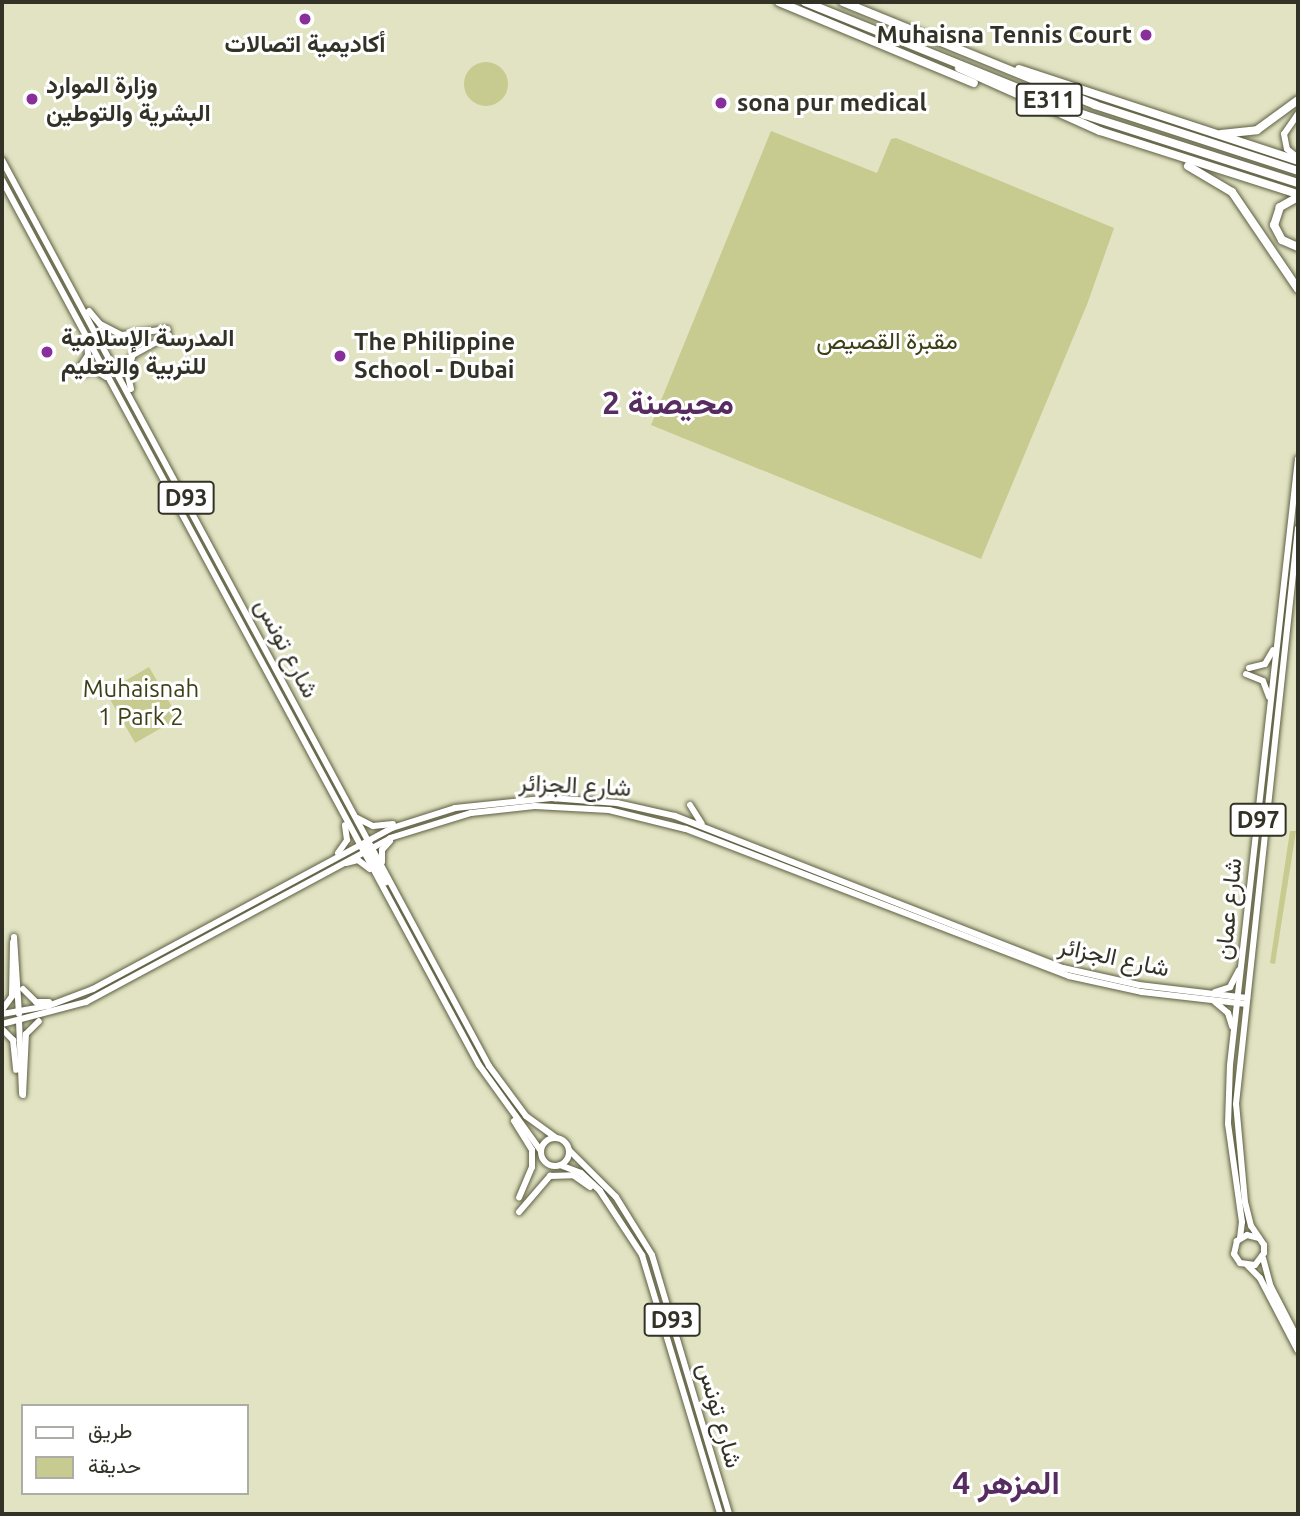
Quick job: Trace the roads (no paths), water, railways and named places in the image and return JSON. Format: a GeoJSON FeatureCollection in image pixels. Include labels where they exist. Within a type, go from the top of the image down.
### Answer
{"type":"FeatureCollection","features":[{"type":"Feature","properties":{"kind":"highway"},"geometry":{"type":"LineString","coordinates":[[779,2],[1208,175],[1231,192],[1298,289]]}},
{"type":"Feature","properties":{"kind":"highway","name":"E311"},"geometry":{"type":"LineString","coordinates":[[805,2],[1131,132],[1298,183]]}},
{"type":"Feature","properties":{"kind":"highway","name":"E311"},"geometry":{"type":"LineString","coordinates":[[843,2],[1175,134],[1298,171]]}},
{"type":"Feature","properties":{"kind":"highway"},"geometry":{"type":"LineString","coordinates":[[955,63],[967,74],[1043,108]]}},
{"type":"Feature","properties":{"kind":"highway"},"geometry":{"type":"LineString","coordinates":[[998,65],[1298,159]]}},
{"type":"Feature","properties":{"kind":"highway"},"geometry":{"type":"LineString","coordinates":[[1200,130],[1248,133],[1298,100]]}},
{"type":"Feature","properties":{"kind":"highway"},"geometry":{"type":"LineString","coordinates":[[1153,151],[1298,196]]}},
{"type":"Feature","properties":{"kind":"highway"},"geometry":{"type":"LineString","coordinates":[[1298,196],[1280,206],[1274,225],[1282,240],[1298,247]]}},
{"type":"Feature","properties":{"kind":"main road"},"geometry":{"type":"LineString","coordinates":[[1298,114],[1287,124],[1284,139],[1298,159]]}},
{"type":"Feature","properties":{"kind":"main road","name":"شارع تونس"},"geometry":{"type":"LineString","coordinates":[[2,160],[154,438],[355,816],[376,875],[479,1065],[514,1115],[537,1139],[541,1151]]}},
{"type":"Feature","properties":{"kind":"main road","name":"شارع تونس"},"geometry":{"type":"LineString","coordinates":[[2,180],[343,813],[384,870],[495,1076],[533,1123],[556,1138]]}},
{"type":"Feature","properties":{"kind":"main road"},"geometry":{"type":"LineString","coordinates":[[11,215],[23,219]]}},
{"type":"Feature","properties":{"kind":"main road"},"geometry":{"type":"LineString","coordinates":[[77,295],[97,321],[117,334],[169,332],[138,350],[127,368],[128,383],[154,438]]}},
{"type":"Feature","properties":{"kind":"main road"},"geometry":{"type":"LineString","coordinates":[[84,331],[88,355],[81,371],[101,372],[115,388]]}},
{"type":"Feature","properties":{"kind":"main road","name":"شارع عمان"},"geometry":{"type":"LineString","coordinates":[[1240,1238],[1242,1223],[1228,1124],[1233,1036],[1243,1001],[1242,962],[1298,458]]}},
{"type":"Feature","properties":{"kind":"main road","name":"شارع عمان"},"geometry":{"type":"LineString","coordinates":[[1259,1238],[1249,1222],[1238,1157],[1243,1001],[1276,736],[1298,528]]}},
{"type":"Feature","properties":{"kind":"main road"},"geometry":{"type":"LineString","coordinates":[[1270,703],[1265,683],[1247,671],[1267,662],[1277,646]]}},
{"type":"Feature","properties":{"kind":"main road"},"geometry":{"type":"LineString","coordinates":[[1274,671],[1279,676],[1276,736]]}},
{"type":"Feature","properties":{"kind":"main road","name":"شارع الجزائر"},"geometry":{"type":"LineString","coordinates":[[2,1014],[19,1017],[62,1012],[105,995],[402,824],[455,807],[551,798],[626,805],[684,819],[1038,961],[1120,982],[1208,993],[1243,1001]]}},
{"type":"Feature","properties":{"kind":"main road"},"geometry":{"type":"LineString","coordinates":[[690,805],[694,817],[706,828]]}},
{"type":"Feature","properties":{"kind":"main road","name":"شارع الجزائر"},"geometry":{"type":"LineString","coordinates":[[2,1027],[19,1017],[93,989],[300,873],[336,856],[449,819],[508,808],[578,807],[638,815],[733,846],[959,937],[1084,980],[1213,1001],[1243,1001]]}},
{"type":"Feature","properties":{"kind":"main road"},"geometry":{"type":"LineString","coordinates":[[336,856],[348,837],[343,813]]}},
{"type":"Feature","properties":{"kind":"main road"},"geometry":{"type":"LineString","coordinates":[[638,815],[684,819]]}},
{"type":"Feature","properties":{"kind":"main road"},"geometry":{"type":"LineString","coordinates":[[355,816],[373,826],[402,824]]}},
{"type":"Feature","properties":{"kind":"main road"},"geometry":{"type":"LineString","coordinates":[[384,870],[382,850],[397,836]]}},
{"type":"Feature","properties":{"kind":"main road"},"geometry":{"type":"LineString","coordinates":[[365,845],[399,899]]}},
{"type":"Feature","properties":{"kind":"main road"},"geometry":{"type":"LineString","coordinates":[[328,868],[358,860],[376,875]]}},
{"type":"Feature","properties":{"kind":"main road"},"geometry":{"type":"LineString","coordinates":[[247,920],[251,912]]}},
{"type":"Feature","properties":{"kind":"main road"},"geometry":{"type":"LineString","coordinates":[[2,1014],[12,996],[14,937],[23,1095],[28,1030],[35,1022],[62,1012]]}},
{"type":"Feature","properties":{"kind":"main road"},"geometry":{"type":"LineString","coordinates":[[959,937],[1038,961],[1044,953]]}},
{"type":"Feature","properties":{"kind":"main road"},"geometry":{"type":"LineString","coordinates":[[1243,1001],[1244,947]]}},
{"type":"Feature","properties":{"kind":"main road"},"geometry":{"type":"LineString","coordinates":[[131,968],[135,959]]}},
{"type":"Feature","properties":{"kind":"main road"},"geometry":{"type":"LineString","coordinates":[[1208,993],[1230,987],[1242,962]]}},
{"type":"Feature","properties":{"kind":"main road"},"geometry":{"type":"LineString","coordinates":[[23,989],[31,999],[44,1003],[93,989]]}},
{"type":"Feature","properties":{"kind":"main road"},"geometry":{"type":"LineString","coordinates":[[1213,1001],[1228,1013],[1233,1036]]}},
{"type":"Feature","properties":{"kind":"main road"},"geometry":{"type":"LineString","coordinates":[[2,1027],[13,1041],[16,1070]]}},
{"type":"Feature","properties":{"kind":"main road"},"geometry":{"type":"LineString","coordinates":[[514,1115],[532,1150],[532,1167],[519,1197]]}},
{"type":"Feature","properties":{"kind":"main road"},"geometry":{"type":"LineString","coordinates":[[556,1138],[569,1150],[561,1165],[547,1163],[541,1151],[544,1143],[556,1138]]}},
{"type":"Feature","properties":{"kind":"main road","name":"شارع تونس"},"geometry":{"type":"LineString","coordinates":[[569,1150],[616,1197],[652,1255],[729,1514]]}},
{"type":"Feature","properties":{"kind":"main road","name":"شارع تونس"},"geometry":{"type":"LineString","coordinates":[[561,1165],[581,1173],[604,1196],[629,1229],[649,1273],[720,1514]]}},
{"type":"Feature","properties":{"kind":"main road"},"geometry":{"type":"LineString","coordinates":[[519,1212],[552,1176],[575,1176],[604,1196]]}},
{"type":"Feature","properties":{"kind":"main road"},"geometry":{"type":"LineString","coordinates":[[1298,1339],[1271,1287],[1259,1238],[1240,1238],[1234,1254],[1258,1275],[1298,1351]]}},
{"type":"Feature","properties":{"kind":"main road"},"geometry":{"type":"LineString","coordinates":[[1248,1266],[1263,1257]]}},
{"type":"Feature","properties":{"kind":"place","name":"أكاديمية اتصالات"},"geometry":{"type":"Point","coordinates":[305,19]}},
{"type":"Feature","properties":{"kind":"place","name":"Muhaisna Tennis Court"},"geometry":{"type":"Point","coordinates":[1146,35]}},
{"type":"Feature","properties":{"kind":"place","name":"وزارة الموارد البشرية والتوطين"},"geometry":{"type":"Point","coordinates":[32,99]}},
{"type":"Feature","properties":{"kind":"place","name":"sona pur medical"},"geometry":{"type":"Point","coordinates":[721,103]}},
{"type":"Feature","properties":{"kind":"place","name":"المدرسة الإسلامية للتربية والتعليم"},"geometry":{"type":"Point","coordinates":[47,352]}},
{"type":"Feature","properties":{"kind":"place","name":"The Philippine School - Dubai"},"geometry":{"type":"Point","coordinates":[340,356]}},
{"type":"Feature","properties":{"kind":"district","name":"محيصنة 2"},"geometry":{"type":"Point","coordinates":[668,402]}},
{"type":"Feature","properties":{"kind":"district","name":"المزهر 4"},"geometry":{"type":"Point","coordinates":[1006,1482]}},
{"type":"Feature","properties":{"kind":"park label","name":"مقبرة القصيص"},"geometry":{"type":"Point","coordinates":[887,341]}},
{"type":"Feature","properties":{"kind":"park label","name":"Muhaisnah 1 Park 2"},"geometry":{"type":"Point","coordinates":[141,703]}}]}
